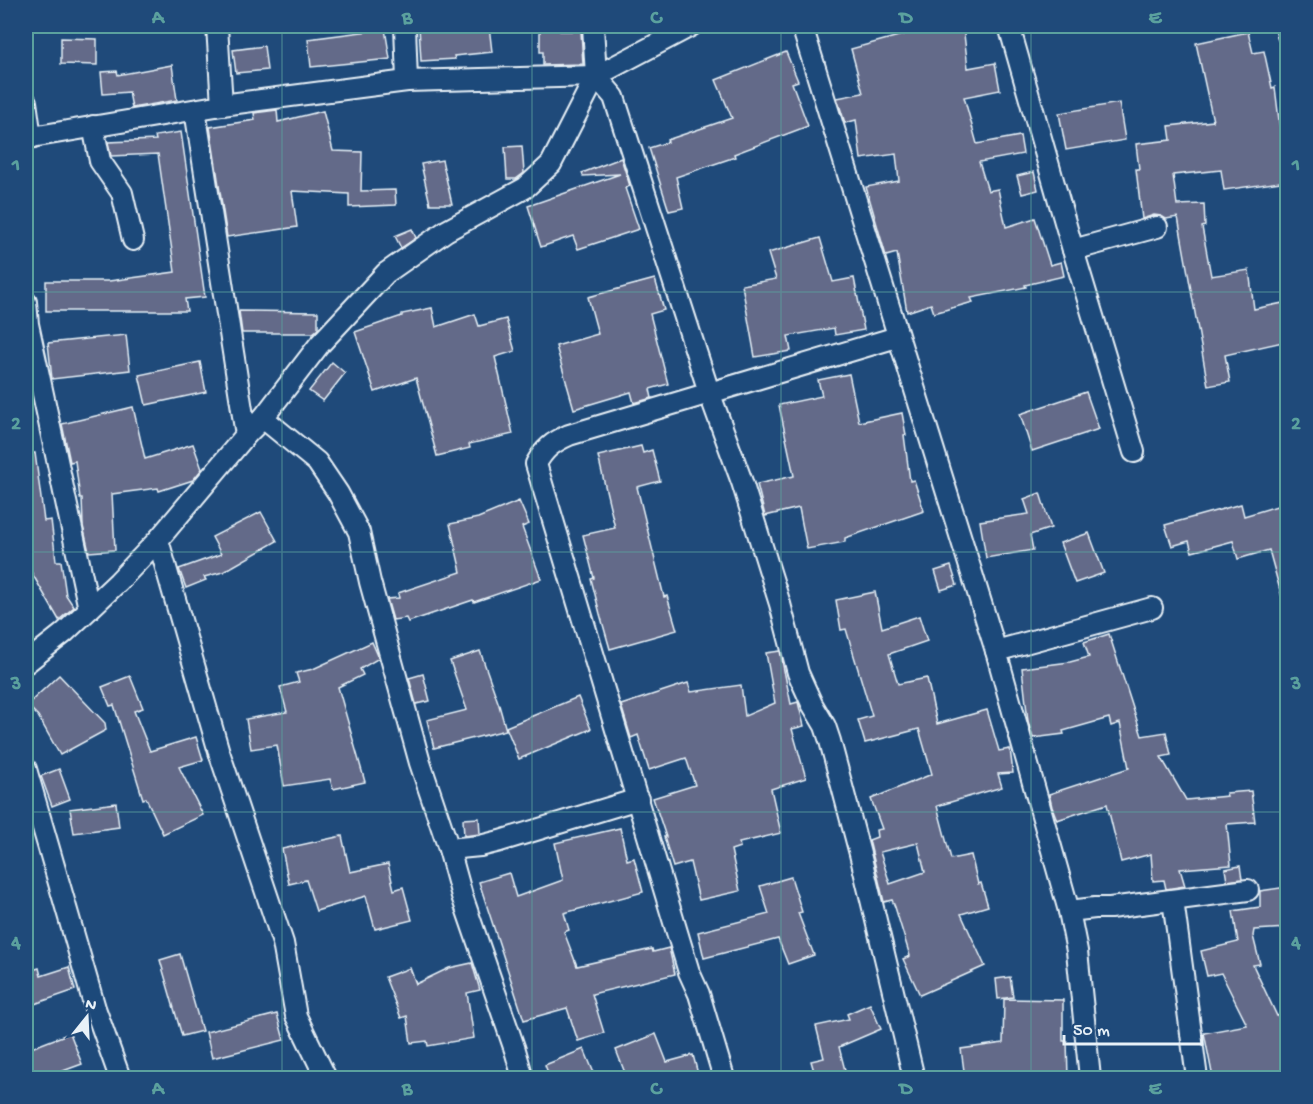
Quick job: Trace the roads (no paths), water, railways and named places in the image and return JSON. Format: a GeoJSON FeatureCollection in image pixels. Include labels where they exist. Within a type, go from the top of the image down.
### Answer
{"type":"FeatureCollection","features":[{"type":"Feature","properties":{"kind":"street"},"geometry":{"type":"LineString","coordinates":[[216,26],[222,105]]}},
{"type":"Feature","properties":{"kind":"street"},"geometry":{"type":"LineString","coordinates":[[405,26],[408,81]]}},
{"type":"Feature","properties":{"kind":"street"},"geometry":{"type":"LineString","coordinates":[[26,663],[64,633],[158,540],[263,418],[319,345],[386,273],[446,231],[525,188],[551,164],[596,76],[593,26]]}},
{"type":"Feature","properties":{"kind":"street"},"geometry":{"type":"LineString","coordinates":[[26,102],[28,138],[222,105],[408,81],[596,76],[691,26]]}},
{"type":"Feature","properties":{"kind":"street"},"geometry":{"type":"LineString","coordinates":[[802,26],[996,651],[1069,911],[1077,951],[1090,1078]]}},
{"type":"Feature","properties":{"kind":"street"},"geometry":{"type":"LineString","coordinates":[[1009,26],[1072,250],[1134,452]]}},
{"type":"Feature","properties":{"kind":"street"},"geometry":{"type":"LineString","coordinates":[[1286,26],[1287,35]]}},
{"type":"Feature","properties":{"kind":"street"},"geometry":{"type":"LineString","coordinates":[[596,76],[615,97],[709,392],[742,482],[780,604],[798,673],[825,726],[830,741],[914,1078]]}},
{"type":"Feature","properties":{"kind":"street"},"geometry":{"type":"LineString","coordinates":[[195,110],[246,435]]}},
{"type":"Feature","properties":{"kind":"street"},"geometry":{"type":"LineString","coordinates":[[93,126],[100,161],[122,193],[133,240]]}},
{"type":"Feature","properties":{"kind":"street"},"geometry":{"type":"LineString","coordinates":[[1072,250],[1157,227]]}},
{"type":"Feature","properties":{"kind":"street"},"geometry":{"type":"LineString","coordinates":[[26,303],[27,324],[88,609]]}},
{"type":"Feature","properties":{"kind":"street"},"geometry":{"type":"LineString","coordinates":[[724,1078],[699,994],[689,972],[536,464],[541,454],[553,442],[569,435],[897,337]]}},
{"type":"Feature","properties":{"kind":"street"},"geometry":{"type":"LineString","coordinates":[[263,418],[317,462],[338,493],[359,532],[373,593],[420,763],[462,896],[516,1050],[523,1078]]}},
{"type":"Feature","properties":{"kind":"street"},"geometry":{"type":"LineString","coordinates":[[158,540],[219,752],[283,943],[296,1016],[326,1078]]}},
{"type":"Feature","properties":{"kind":"street"},"geometry":{"type":"LineString","coordinates":[[996,651],[1152,608]]}},
{"type":"Feature","properties":{"kind":"street"},"geometry":{"type":"LineString","coordinates":[[26,769],[95,1008],[120,1078]]}},
{"type":"Feature","properties":{"kind":"street"},"geometry":{"type":"LineString","coordinates":[[449,849],[480,846],[500,841],[638,799]]}},
{"type":"Feature","properties":{"kind":"street"},"geometry":{"type":"LineString","coordinates":[[1069,911],[1248,890]]}},
{"type":"Feature","properties":{"kind":"street"},"geometry":{"type":"LineString","coordinates":[[1173,900],[1197,1078]]}}]}
